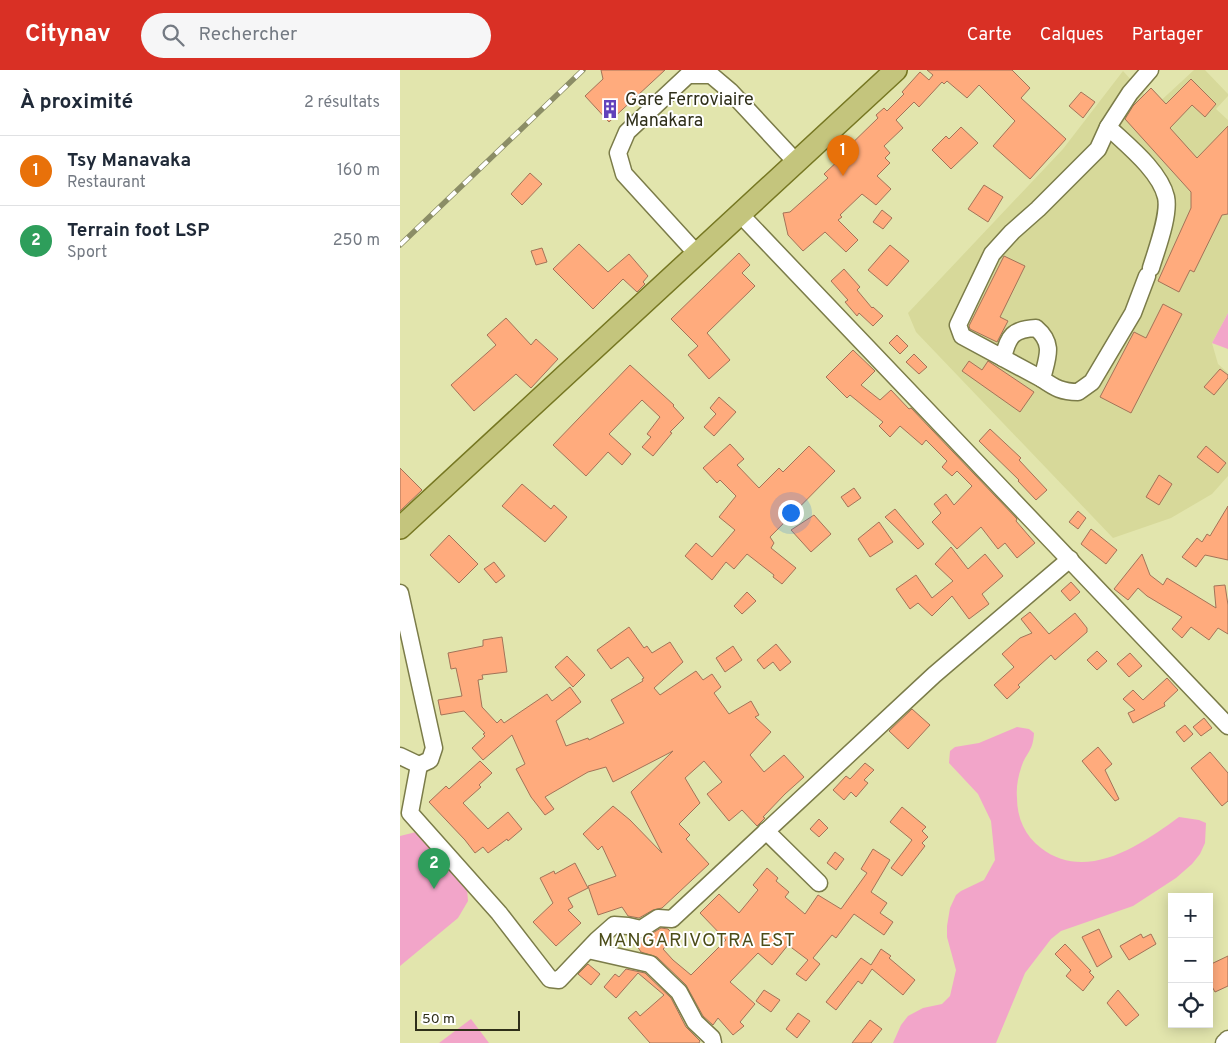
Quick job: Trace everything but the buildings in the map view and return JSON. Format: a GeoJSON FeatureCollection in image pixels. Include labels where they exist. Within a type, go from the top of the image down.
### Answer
{"type":"FeatureCollection","features":[{"type":"Feature","properties":{"kind":"main road"},"geometry":{"type":"LineString","coordinates":[[400,528],[896,70]]}},
{"type":"Feature","properties":{"kind":"street"},"geometry":{"type":"LineString","coordinates":[[1108,127],[1153,170],[1166,197],[1162,230],[1149,272],[1133,313],[1092,382],[1078,392],[1065,392],[962,336],[958,325],[992,254],[1012,232],[1038,210],[1098,149],[1108,127],[1130,93],[1150,70]]}},
{"type":"Feature","properties":{"kind":"street"},"geometry":{"type":"LineString","coordinates":[[697,254],[624,174],[618,152],[627,132],[688,75],[711,75],[730,91],[796,162]]}},
{"type":"Feature","properties":{"kind":"street"},"geometry":{"type":"LineString","coordinates":[[740,214],[1228,726]]}},
{"type":"Feature","properties":{"kind":"street"},"geometry":{"type":"LineString","coordinates":[[1003,358],[1006,345],[1012,336],[1021,329],[1036,328],[1045,335],[1049,347],[1042,379]]}},
{"type":"Feature","properties":{"kind":"street"},"geometry":{"type":"LineString","coordinates":[[419,765],[410,813],[499,913],[550,979],[559,980],[614,925],[641,929],[658,918],[672,919],[934,675],[1070,559]]}},
{"type":"Feature","properties":{"kind":"street"},"geometry":{"type":"LineString","coordinates":[[400,593],[434,748],[430,760],[419,765],[400,756]]}},
{"type":"Feature","properties":{"kind":"street"},"geometry":{"type":"LineString","coordinates":[[766,831],[819,883]]}},
{"type":"Feature","properties":{"kind":"street"},"geometry":{"type":"LineString","coordinates":[[588,950],[650,964],[679,992],[695,1022],[712,1038],[714,1043]]}},
{"type":"Feature","properties":{"kind":"street"},"geometry":{"type":"LineString","coordinates":[[1224,1043],[1228,1039]]}},
{"type":"Feature","properties":{"kind":"shaded area"},"geometry":{"type":"Polygon","coordinates":[[[1194,70],[1205,70],[1228,94],[1216,109],[1228,120],[1228,313],[1212,343],[1218,364],[1228,373],[1228,476],[1212,494],[1171,518],[1113,538],[916,332],[908,313],[1063,149],[1123,71],[1155,106],[1194,70]]]}},
{"type":"Feature","properties":{"kind":"shaded area"},"geometry":{"type":"Polygon","coordinates":[[[1228,313],[1228,349],[1212,343],[1228,313]]]}},
{"type":"Feature","properties":{"kind":"shaded area"},"geometry":{"type":"Polygon","coordinates":[[[1017,727],[1029,729],[1034,733],[1031,748],[1023,763],[1017,783],[1018,813],[1026,832],[1041,848],[1058,858],[1076,862],[1094,861],[1113,856],[1131,848],[1148,839],[1179,817],[1206,823],[1205,843],[1200,854],[1192,864],[1176,878],[1133,906],[1061,931],[1051,939],[1025,973],[996,1043],[893,1043],[901,1025],[908,1016],[923,1008],[942,1004],[950,996],[956,970],[947,937],[950,908],[956,895],[984,880],[995,860],[991,821],[978,794],[949,763],[950,751],[955,747],[979,743],[1017,727]]]}},
{"type":"Feature","properties":{"kind":"shaded area"},"geometry":{"type":"Polygon","coordinates":[[[420,831],[466,876],[468,901],[458,918],[400,966],[400,836],[420,831]]]}},
{"type":"Feature","properties":{"kind":"shaded area"},"geometry":{"type":"Polygon","coordinates":[[[471,1019],[489,1043],[439,1043],[471,1019]]]}},
{"type":"Feature","properties":{"kind":"railway"},"geometry":{"type":"LineString","coordinates":[[400,245],[583,70]]}},
{"type":"Feature","properties":{"kind":"place","name":"Gare Ferroviaire Manakara"},"geometry":{"type":"Point","coordinates":[610,109]}},
{"type":"Feature","properties":{"kind":"place","name":"Tsy Manavaka"},"geometry":{"type":"Point","coordinates":[843,176]}},
{"type":"Feature","properties":{"kind":"place","name":"Terrain foot LSP"},"geometry":{"type":"Point","coordinates":[434,889]}},
{"type":"Feature","properties":{"kind":"district","name":"MANGARIVOTRA EST"},"geometry":{"type":"Point","coordinates":[697,939]}}]}
